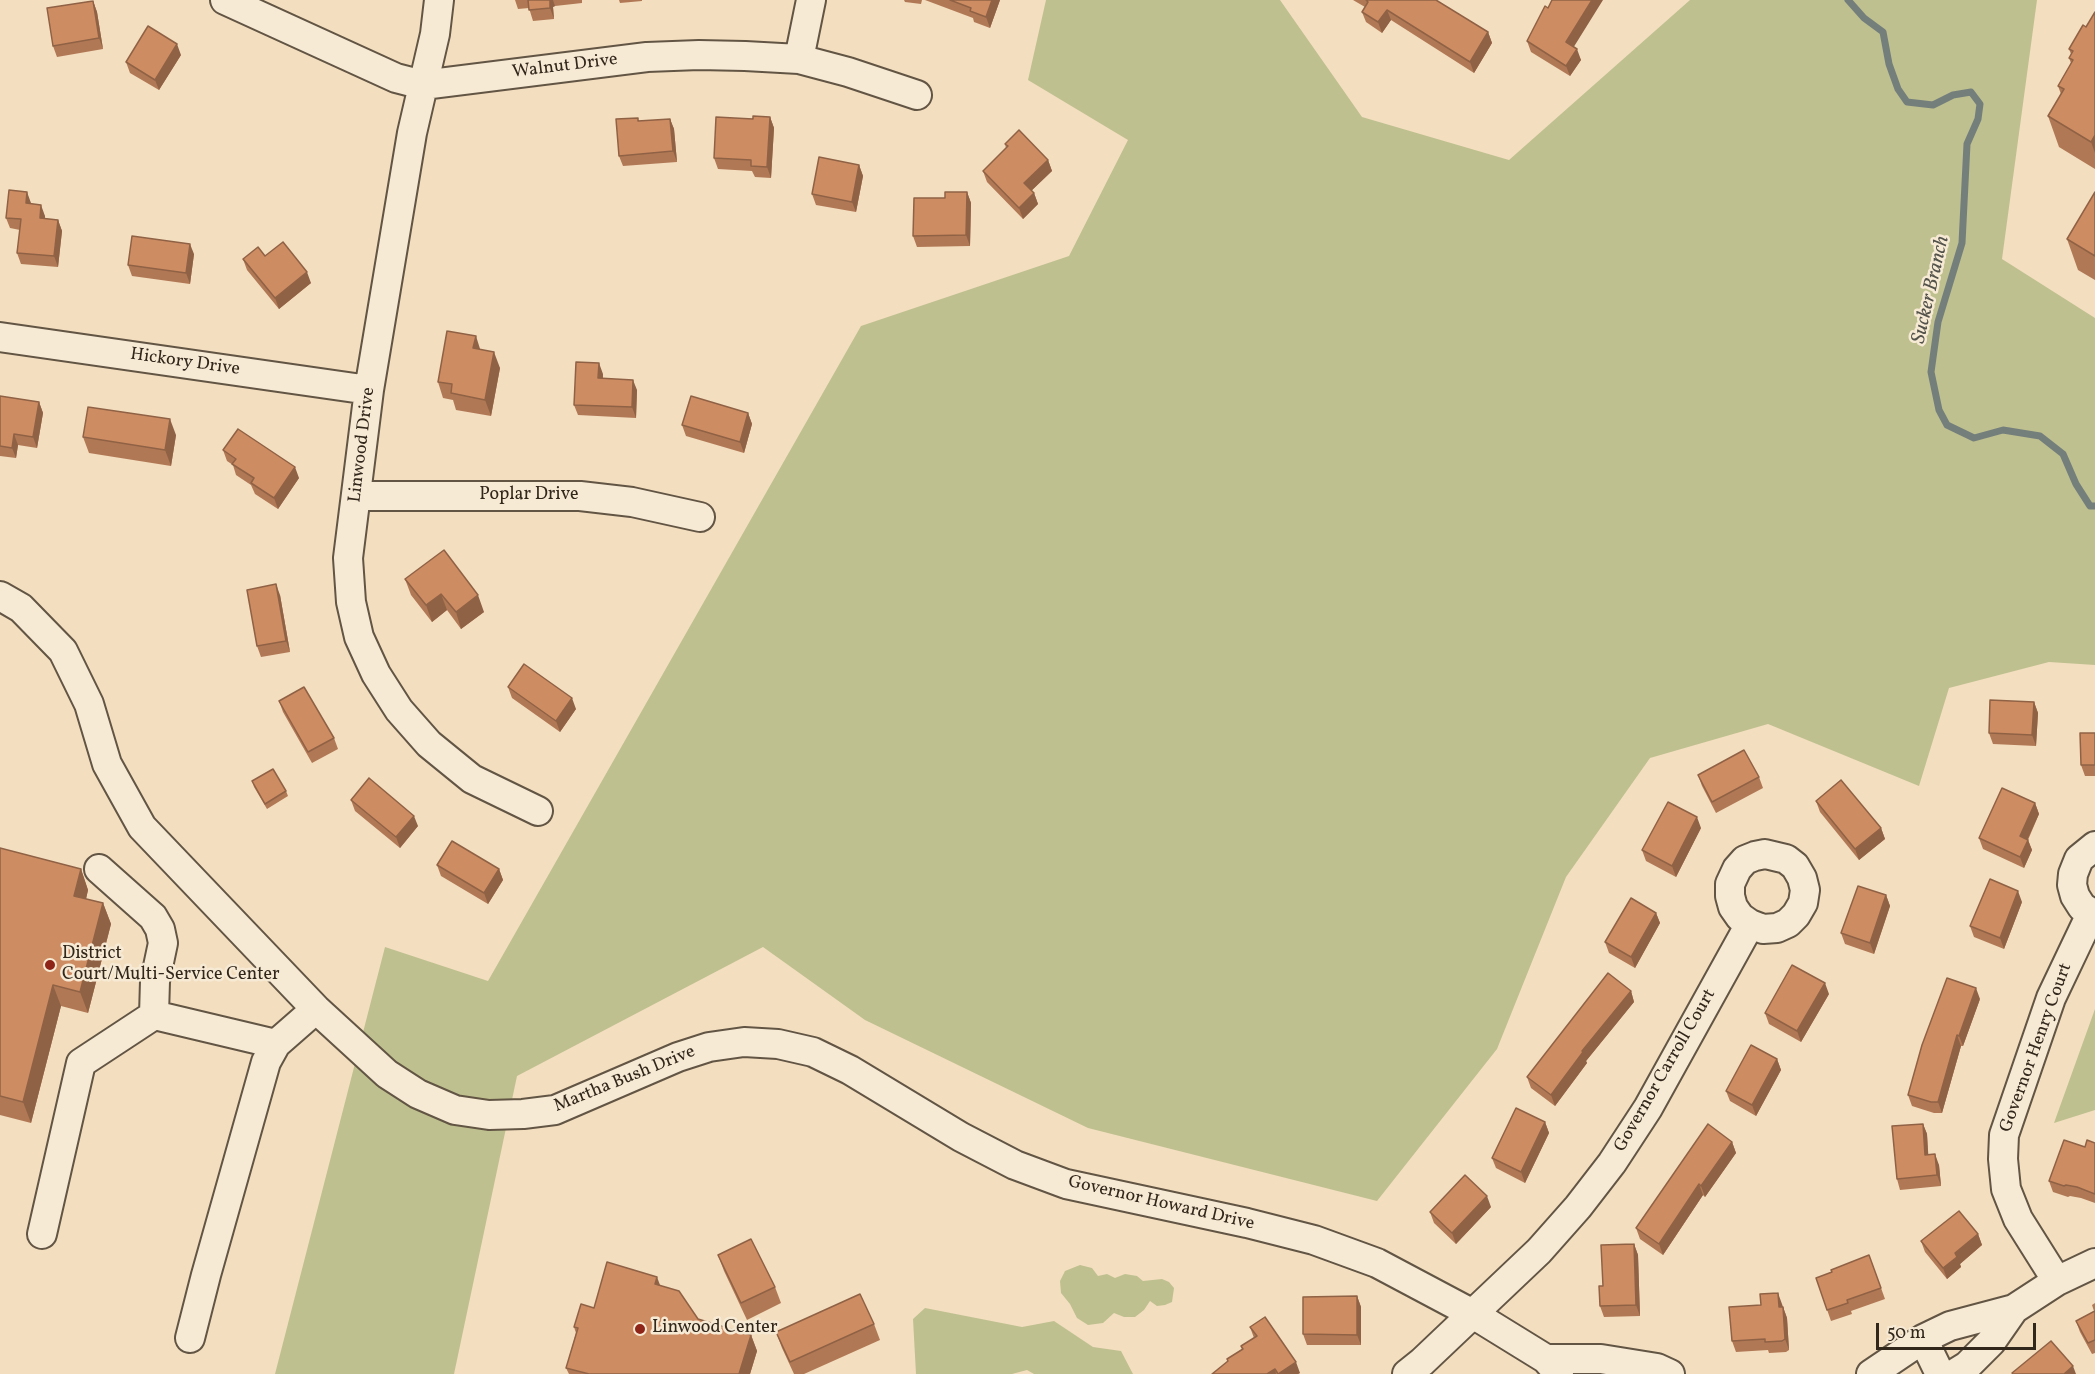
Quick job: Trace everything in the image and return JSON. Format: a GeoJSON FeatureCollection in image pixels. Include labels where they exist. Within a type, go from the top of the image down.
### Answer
{"type":"FeatureCollection","features":[{"type":"Feature","properties":{"kind":"street","name":"Walnut Drive"},"geometry":{"type":"LineString","coordinates":[[225,0],[396,78],[423,85],[647,57],[699,55],[799,59],[848,72],[917,95]]}},
{"type":"Feature","properties":{"kind":"street","name":"Linwood Drive"},"geometry":{"type":"LineString","coordinates":[[439,0],[435,34],[412,133],[369,390],[348,558],[351,602],[359,637],[376,674],[399,710],[429,744],[472,779],[538,811]]}},
{"type":"Feature","properties":{"kind":"street"},"geometry":{"type":"LineString","coordinates":[[799,59],[811,0]]}},
{"type":"Feature","properties":{"kind":"street","name":"Hickory Drive"},"geometry":{"type":"LineString","coordinates":[[0,337],[369,390]]}},
{"type":"Feature","properties":{"kind":"street","name":"Poplar Drive"},"geometry":{"type":"LineString","coordinates":[[356,496],[580,496],[632,501],[700,517]]}},
{"type":"Feature","properties":{"kind":"street","name":"Martha Bush Drive"},"geometry":{"type":"LineString","coordinates":[[0,596],[21,608],[63,651],[89,704],[107,764],[141,827],[316,1009],[387,1074],[418,1094],[455,1110],[489,1115],[555,1110],[678,1057],[709,1047],[744,1042],[778,1044]]}},
{"type":"Feature","properties":{"kind":"street","name":"Governor Henry Court"},"geometry":{"type":"LineString","coordinates":[[2057,1281],[2018,1219],[2006,1189],[2003,1159],[2004,1135],[2051,998],[2093,914],[2082,907],[2075,896],[2072,885],[2073,874],[2079,859],[2095,846]]}},
{"type":"Feature","properties":{"kind":"street"},"geometry":{"type":"LineString","coordinates":[[99,869],[153,917],[160,929],[163,943],[155,981],[154,1015]]}},
{"type":"Feature","properties":{"kind":"street","name":"Governor Carroll Court"},"geometry":{"type":"LineString","coordinates":[[1407,1374],[1539,1251],[1578,1207],[1612,1163],[1648,1108],[1750,924]]}},
{"type":"Feature","properties":{"kind":"street"},"geometry":{"type":"LineString","coordinates":[[190,1338],[253,1102],[266,1062],[276,1044],[316,1009]]}},
{"type":"Feature","properties":{"kind":"street"},"geometry":{"type":"LineString","coordinates":[[42,1234],[81,1063],[154,1015],[276,1044]]}},
{"type":"Feature","properties":{"kind":"street","name":"Governor Howard Drive"},"geometry":{"type":"LineString","coordinates":[[778,1044],[813,1052],[850,1070],[961,1137],[1015,1164],[1066,1184],[1314,1240],[1377,1263],[1473,1314],[1552,1366],[1577,1358],[1626,1368],[1657,1368],[1670,1374]]}},
{"type":"Feature","properties":{"kind":"street"},"geometry":{"type":"LineString","coordinates":[[1871,1374],[1923,1339],[1950,1326],[2014,1309],[2057,1281],[2095,1263]]}},
{"type":"Feature","properties":{"kind":"street"},"geometry":{"type":"LineString","coordinates":[[1954,1374],[1967,1366],[1991,1342],[2014,1309]]}},
{"type":"Feature","properties":{"kind":"street"},"geometry":{"type":"LineString","coordinates":[[1923,1339],[1940,1374]]}},
{"type":"Feature","properties":{"kind":"green space"},"geometry":{"type":"Polygon","coordinates":[[[1046,0],[1280,0],[1362,117],[1509,160],[1690,0],[2037,0],[2002,259],[2095,318],[2095,665],[2049,662],[1949,688],[1919,786],[1768,724],[1650,758],[1566,877],[1497,1049],[1377,1201],[1088,1128],[865,1020],[763,947],[517,1076],[454,1374],[275,1374],[385,947],[488,981],[861,326],[1069,256],[1128,140],[1028,80],[1046,0]]]}},
{"type":"Feature","properties":{"kind":"green space"},"geometry":{"type":"Polygon","coordinates":[[[2095,1009],[2095,1110],[2054,1123],[2095,1009]]]}},
{"type":"Feature","properties":{"kind":"green space"},"geometry":{"type":"Polygon","coordinates":[[[1080,1265],[1092,1268],[1098,1276],[1107,1274],[1115,1278],[1125,1274],[1137,1276],[1143,1281],[1162,1279],[1174,1288],[1172,1302],[1157,1306],[1150,1301],[1135,1317],[1124,1317],[1114,1313],[1103,1323],[1088,1325],[1077,1318],[1061,1293],[1060,1281],[1065,1271],[1080,1265]]]}},
{"type":"Feature","properties":{"kind":"green space"},"geometry":{"type":"Polygon","coordinates":[[[925,1308],[1022,1327],[1054,1321],[1093,1347],[1121,1351],[1133,1374],[1034,1374],[1027,1370],[1012,1374],[916,1374],[913,1319],[925,1308]]]}},
{"type":"Feature","properties":{"kind":"building"},"geometry":{"type":"Polygon","coordinates":[[[528,0],[550,0],[550,8],[529,10],[528,0]]]}},
{"type":"Feature","properties":{"kind":"building"},"geometry":{"type":"Polygon","coordinates":[[[950,0],[992,0],[986,17],[950,0]]]}},
{"type":"Feature","properties":{"kind":"building"},"geometry":{"type":"Polygon","coordinates":[[[1366,0],[1436,0],[1488,32],[1470,62],[1387,10],[1378,22],[1362,12],[1368,2],[1366,0]]]}},
{"type":"Feature","properties":{"kind":"building"},"geometry":{"type":"Polygon","coordinates":[[[1552,0],[1592,0],[1566,42],[1577,49],[1566,66],[1527,41],[1545,6],[1548,8],[1552,0]]]}},
{"type":"Feature","properties":{"kind":"building"},"geometry":{"type":"Polygon","coordinates":[[[93,1],[99,38],[53,46],[47,8],[93,1]]]}},
{"type":"Feature","properties":{"kind":"building"},"geometry":{"type":"Polygon","coordinates":[[[2095,12],[2095,135],[2091,142],[2048,116],[2064,89],[2058,86],[2073,60],[2069,58],[2073,51],[2069,49],[2083,25],[2086,27],[2095,12]]]}},
{"type":"Feature","properties":{"kind":"building"},"geometry":{"type":"Polygon","coordinates":[[[148,26],[177,44],[155,80],[126,62],[148,26]]]}},
{"type":"Feature","properties":{"kind":"building"},"geometry":{"type":"Polygon","coordinates":[[[753,116],[770,117],[767,167],[751,166],[751,160],[714,158],[716,117],[753,119],[753,116]]]}},
{"type":"Feature","properties":{"kind":"building"},"geometry":{"type":"Polygon","coordinates":[[[638,118],[638,121],[670,119],[673,151],[619,156],[616,119],[638,118]]]}},
{"type":"Feature","properties":{"kind":"building"},"geometry":{"type":"Polygon","coordinates":[[[1019,130],[1048,160],[1024,183],[1034,193],[1019,208],[983,171],[1008,146],[1005,144],[1019,130]]]}},
{"type":"Feature","properties":{"kind":"building"},"geometry":{"type":"Polygon","coordinates":[[[819,157],[859,165],[852,202],[812,194],[819,157]]]}},
{"type":"Feature","properties":{"kind":"building"},"geometry":{"type":"Polygon","coordinates":[[[9,190],[27,192],[26,203],[41,205],[40,218],[58,220],[54,256],[17,253],[21,219],[6,218],[9,190]]]}},
{"type":"Feature","properties":{"kind":"building"},"geometry":{"type":"Polygon","coordinates":[[[945,192],[967,192],[966,235],[913,236],[914,198],[945,198],[945,192]]]}},
{"type":"Feature","properties":{"kind":"building"},"geometry":{"type":"Polygon","coordinates":[[[2095,192],[2095,256],[2067,239],[2095,192]]]}},
{"type":"Feature","properties":{"kind":"building"},"geometry":{"type":"Polygon","coordinates":[[[132,236],[190,244],[186,273],[128,265],[132,236]]]}},
{"type":"Feature","properties":{"kind":"building"},"geometry":{"type":"Polygon","coordinates":[[[283,242],[307,272],[275,298],[243,259],[258,247],[265,256],[283,242]]]}},
{"type":"Feature","properties":{"kind":"building"},"geometry":{"type":"Polygon","coordinates":[[[447,331],[476,336],[473,348],[494,352],[485,400],[451,393],[452,384],[438,382],[447,331]]]}},
{"type":"Feature","properties":{"kind":"building"},"geometry":{"type":"Polygon","coordinates":[[[576,362],[599,363],[598,378],[633,380],[632,407],[574,405],[576,362]]]}},
{"type":"Feature","properties":{"kind":"building"},"geometry":{"type":"Polygon","coordinates":[[[0,396],[39,402],[33,437],[14,434],[12,448],[0,446],[0,396]]]}},
{"type":"Feature","properties":{"kind":"building"},"geometry":{"type":"Polygon","coordinates":[[[691,396],[748,413],[740,442],[682,425],[691,396]]]}},
{"type":"Feature","properties":{"kind":"building"},"geometry":{"type":"Polygon","coordinates":[[[88,407],[170,419],[165,450],[83,437],[88,407]]]}},
{"type":"Feature","properties":{"kind":"building"},"geometry":{"type":"Polygon","coordinates":[[[238,429],[295,467],[274,498],[251,483],[254,478],[232,464],[236,459],[223,450],[238,429]]]}},
{"type":"Feature","properties":{"kind":"building"},"geometry":{"type":"Polygon","coordinates":[[[444,550],[478,595],[456,612],[441,594],[426,605],[405,579],[444,550]]]}},
{"type":"Feature","properties":{"kind":"building"},"geometry":{"type":"Polygon","coordinates":[[[276,584],[286,641],[257,646],[247,590],[276,584]]]}},
{"type":"Feature","properties":{"kind":"building"},"geometry":{"type":"Polygon","coordinates":[[[524,664],[572,698],[556,721],[508,687],[524,664]]]}},
{"type":"Feature","properties":{"kind":"building"},"geometry":{"type":"Polygon","coordinates":[[[304,687],[334,738],[308,752],[279,701],[304,687]]]}},
{"type":"Feature","properties":{"kind":"building"},"geometry":{"type":"Polygon","coordinates":[[[1990,700],[2034,702],[2032,735],[1989,733],[1990,700]]]}},
{"type":"Feature","properties":{"kind":"building"},"geometry":{"type":"Polygon","coordinates":[[[2080,733],[2095,733],[2095,765],[2081,765],[2080,733]]]}},
{"type":"Feature","properties":{"kind":"building"},"geometry":{"type":"Polygon","coordinates":[[[1744,750],[1759,777],[1712,802],[1698,775],[1744,750]]]}},
{"type":"Feature","properties":{"kind":"building"},"geometry":{"type":"Polygon","coordinates":[[[273,769],[286,791],[265,804],[252,781],[273,769]]]}},
{"type":"Feature","properties":{"kind":"building"},"geometry":{"type":"Polygon","coordinates":[[[369,778],[414,816],[396,837],[351,800],[369,778]]]}},
{"type":"Feature","properties":{"kind":"building"},"geometry":{"type":"Polygon","coordinates":[[[1841,780],[1881,828],[1855,849],[1816,801],[1841,780]]]}},
{"type":"Feature","properties":{"kind":"building"},"geometry":{"type":"Polygon","coordinates":[[[2002,788],[2035,803],[2020,836],[2028,840],[2020,857],[1979,838],[2002,788]]]}},
{"type":"Feature","properties":{"kind":"building"},"geometry":{"type":"Polygon","coordinates":[[[1668,802],[1697,817],[1672,866],[1642,850],[1668,802]]]}},
{"type":"Feature","properties":{"kind":"building"},"geometry":{"type":"Polygon","coordinates":[[[452,841],[499,869],[484,893],[437,865],[452,841]]]}},
{"type":"Feature","properties":{"kind":"building","name":"District Court/Multi-Service Center"},"geometry":{"type":"Polygon","coordinates":[[[0,848],[81,869],[74,896],[103,903],[80,992],[53,985],[23,1102],[0,1096],[0,848]]]}},
{"type":"Feature","properties":{"kind":"building"},"geometry":{"type":"Polygon","coordinates":[[[1990,879],[2018,891],[2000,938],[1970,926],[1990,879]]]}},
{"type":"Feature","properties":{"kind":"building"},"geometry":{"type":"Polygon","coordinates":[[[1858,886],[1886,895],[1870,943],[1841,933],[1858,886]]]}},
{"type":"Feature","properties":{"kind":"building"},"geometry":{"type":"Polygon","coordinates":[[[1631,898],[1656,913],[1631,957],[1605,942],[1631,898]]]}},
{"type":"Feature","properties":{"kind":"building"},"geometry":{"type":"Polygon","coordinates":[[[1792,965],[1825,983],[1797,1031],[1765,1013],[1792,965]]]}},
{"type":"Feature","properties":{"kind":"building"},"geometry":{"type":"Polygon","coordinates":[[[1608,973],[1631,991],[1582,1051],[1551,1095],[1527,1077],[1608,973]]]}},
{"type":"Feature","properties":{"kind":"building"},"geometry":{"type":"Polygon","coordinates":[[[1947,978],[1976,988],[1959,1036],[1957,1035],[1938,1102],[1931,1102],[1908,1095],[1922,1045],[1947,978]]]}},
{"type":"Feature","properties":{"kind":"building"},"geometry":{"type":"Polygon","coordinates":[[[1751,1045],[1777,1059],[1752,1105],[1726,1091],[1751,1045]]]}},
{"type":"Feature","properties":{"kind":"building"},"geometry":{"type":"Polygon","coordinates":[[[1516,1108],[1545,1122],[1521,1172],[1492,1158],[1516,1108]]]}},
{"type":"Feature","properties":{"kind":"building"},"geometry":{"type":"Polygon","coordinates":[[[1708,1124],[1732,1142],[1701,1186],[1699,1184],[1659,1244],[1636,1228],[1708,1124]]]}},
{"type":"Feature","properties":{"kind":"building"},"geometry":{"type":"Polygon","coordinates":[[[1923,1124],[1925,1155],[1935,1154],[1937,1175],[1897,1179],[1892,1126],[1923,1124]]]}},
{"type":"Feature","properties":{"kind":"building"},"geometry":{"type":"Polygon","coordinates":[[[2064,1140],[2085,1147],[2087,1140],[2095,1143],[2095,1194],[2077,1187],[2049,1181],[2064,1140]]]}},
{"type":"Feature","properties":{"kind":"building"},"geometry":{"type":"Polygon","coordinates":[[[1465,1175],[1487,1196],[1452,1233],[1430,1212],[1465,1175]]]}},
{"type":"Feature","properties":{"kind":"building"},"geometry":{"type":"Polygon","coordinates":[[[1959,1211],[1978,1234],[1955,1253],[1957,1257],[1943,1268],[1921,1241],[1959,1211]]]}},
{"type":"Feature","properties":{"kind":"building"},"geometry":{"type":"Polygon","coordinates":[[[751,1239],[775,1287],[741,1303],[718,1255],[751,1239]]]}},
{"type":"Feature","properties":{"kind":"building"},"geometry":{"type":"Polygon","coordinates":[[[1634,1244],[1636,1305],[1600,1306],[1599,1286],[1603,1286],[1601,1245],[1634,1244]]]}},
{"type":"Feature","properties":{"kind":"building"},"geometry":{"type":"Polygon","coordinates":[[[1869,1255],[1881,1288],[1827,1310],[1816,1278],[1869,1255]]]}},
{"type":"Feature","properties":{"kind":"building","name":"Linwood Center"},"geometry":{"type":"Polygon","coordinates":[[[607,1262],[657,1277],[655,1284],[679,1291],[698,1319],[751,1335],[739,1374],[589,1374],[566,1368],[578,1328],[574,1327],[581,1304],[594,1308],[607,1262]]]}},
{"type":"Feature","properties":{"kind":"building"},"geometry":{"type":"Polygon","coordinates":[[[1778,1293],[1779,1307],[1783,1307],[1785,1339],[1765,1342],[1765,1339],[1732,1341],[1729,1307],[1761,1305],[1760,1294],[1778,1293]]]}},
{"type":"Feature","properties":{"kind":"building"},"geometry":{"type":"Polygon","coordinates":[[[860,1294],[874,1324],[790,1362],[776,1332],[860,1294]]]}},
{"type":"Feature","properties":{"kind":"building"},"geometry":{"type":"Polygon","coordinates":[[[1357,1296],[1357,1335],[1303,1334],[1303,1297],[1357,1296]]]}},
{"type":"Feature","properties":{"kind":"building"},"geometry":{"type":"Polygon","coordinates":[[[2095,1311],[2095,1340],[2088,1343],[2076,1321],[2095,1311]]]}},
{"type":"Feature","properties":{"kind":"building"},"geometry":{"type":"Polygon","coordinates":[[[1265,1317],[1296,1362],[1278,1374],[1275,1369],[1267,1374],[1212,1374],[1228,1361],[1227,1359],[1243,1349],[1241,1346],[1257,1336],[1250,1327],[1265,1317]]]}},
{"type":"Feature","properties":{"kind":"building"},"geometry":{"type":"Polygon","coordinates":[[[2051,1341],[2073,1366],[2064,1374],[2012,1373],[2051,1341]]]}},
{"type":"Feature","properties":{"kind":"waterway","name":"Sucker Branch"},"geometry":{"type":"LineString","coordinates":[[1848,0],[1864,18],[1883,32],[1889,64],[1898,89],[1907,102],[1933,105],[1953,95],[1971,92],[1980,104],[1978,119],[1967,144],[1962,243],[1938,322],[1931,372],[1939,410],[1947,425],[1974,438],[2003,430],[2040,436],[2063,454],[2076,484],[2090,506],[2095,506]]}},
{"type":"Feature","properties":{"kind":"place","name":"District Court/Multi-Service Center"},"geometry":{"type":"Point","coordinates":[50,965]}},
{"type":"Feature","properties":{"kind":"place","name":"Linwood Center"},"geometry":{"type":"Point","coordinates":[640,1329]}}]}
